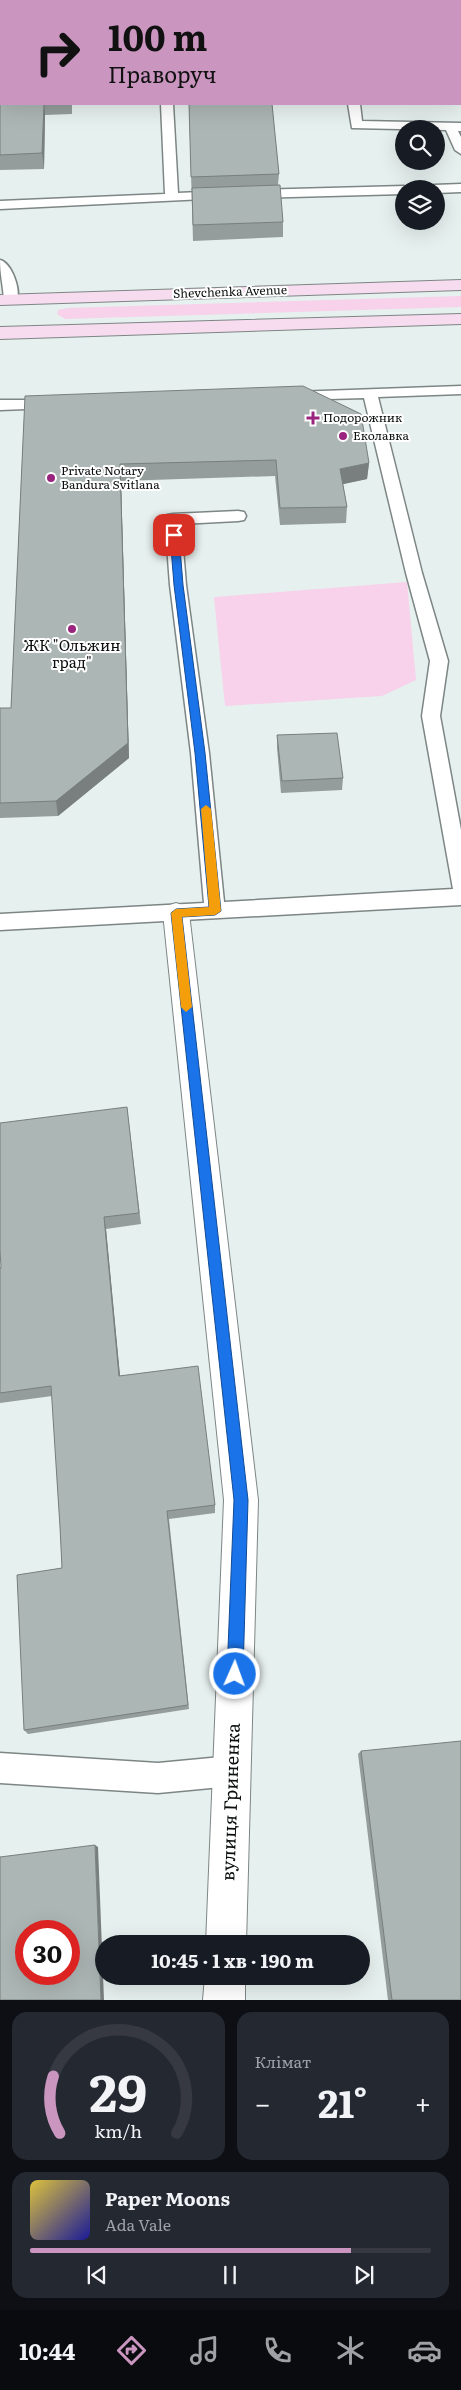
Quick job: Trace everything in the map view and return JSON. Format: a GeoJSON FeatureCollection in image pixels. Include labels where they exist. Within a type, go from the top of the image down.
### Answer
{"type":"FeatureCollection","features":[{"type":"Feature","properties":{"kind":"street","name":"Shevchenka Avenue"},"geometry":{"type":"LineString","coordinates":[[6,299],[461,285]]}},
{"type":"Feature","properties":{"kind":"street"},"geometry":{"type":"LineString","coordinates":[[6,299],[3,333],[461,318]]}},
{"type":"Feature","properties":{"kind":"street","name":"вулиця Гриненка"},"geometry":{"type":"LineString","coordinates":[[176,913],[241,1500],[226,1935]]}},
{"type":"Feature","properties":{"kind":"street"},"geometry":{"type":"LineString","coordinates":[[224,2000],[225,1985]]}},
{"type":"Feature","properties":{"kind":"lane"},"geometry":{"type":"LineString","coordinates":[[167,105],[172,197]]}},
{"type":"Feature","properties":{"kind":"lane"},"geometry":{"type":"LineString","coordinates":[[354,105],[356,125],[456,128],[461,150]]}},
{"type":"Feature","properties":{"kind":"lane"},"geometry":{"type":"LineString","coordinates":[[445,189],[461,188]]}},
{"type":"Feature","properties":{"kind":"lane"},"geometry":{"type":"LineString","coordinates":[[0,205],[172,197],[395,190]]}},
{"type":"Feature","properties":{"kind":"lane"},"geometry":{"type":"LineString","coordinates":[[0,264],[10,285],[6,299]]}},
{"type":"Feature","properties":{"kind":"lane"},"geometry":{"type":"LineString","coordinates":[[282,396],[461,390]]}},
{"type":"Feature","properties":{"kind":"lane"},"geometry":{"type":"LineString","coordinates":[[370,394],[412,565],[439,662],[431,716],[461,885]]}},
{"type":"Feature","properties":{"kind":"lane"},"geometry":{"type":"LineString","coordinates":[[0,405],[68,403]]}},
{"type":"Feature","properties":{"kind":"lane"},"geometry":{"type":"LineString","coordinates":[[215,911],[200,753],[178,585],[173,519],[238,516]]}},
{"type":"Feature","properties":{"kind":"lane"},"geometry":{"type":"LineString","coordinates":[[0,922],[461,897]]}},
{"type":"Feature","properties":{"kind":"lane"},"geometry":{"type":"LineString","coordinates":[[0,1768],[158,1778],[232,1771]]}},
{"type":"Feature","properties":{"kind":"shaded area"},"geometry":{"type":"Polygon","coordinates":[[[461,296],[461,307],[65,319],[57,314],[58,310],[68,308],[461,296]]]}},
{"type":"Feature","properties":{"kind":"shaded area"},"geometry":{"type":"Polygon","coordinates":[[[407,582],[416,680],[382,696],[225,706],[214,597],[407,582]]]}},
{"type":"Feature","properties":{"kind":"building"},"geometry":{"type":"Polygon","coordinates":[[[0,105],[44,105],[42,153],[0,155],[0,105]]]}},
{"type":"Feature","properties":{"kind":"building"},"geometry":{"type":"Polygon","coordinates":[[[189,105],[272,105],[279,174],[191,177],[189,105]]]}},
{"type":"Feature","properties":{"kind":"building"},"geometry":{"type":"Polygon","coordinates":[[[280,185],[283,222],[193,225],[192,188],[280,185]]]}},
{"type":"Feature","properties":{"kind":"building","name":"ЖК \"Ольжин град\""},"geometry":{"type":"Polygon","coordinates":[[[303,386],[361,414],[369,463],[340,469],[347,507],[280,508],[276,460],[120,464],[128,743],[56,801],[0,803],[0,708],[11,708],[25,396],[303,386]]]}},
{"type":"Feature","properties":{"kind":"building"},"geometry":{"type":"Polygon","coordinates":[[[337,733],[343,778],[282,781],[277,735],[337,733]]]}},
{"type":"Feature","properties":{"kind":"building"},"geometry":{"type":"Polygon","coordinates":[[[127,1107],[139,1213],[104,1217],[119,1376],[198,1366],[215,1505],[167,1511],[188,1705],[24,1730],[17,1575],[62,1568],[51,1386],[0,1393],[0,1123],[127,1107]]]}},
{"type":"Feature","properties":{"kind":"building"},"geometry":{"type":"Polygon","coordinates":[[[461,1741],[461,2000],[392,2000],[361,1751],[461,1741]]]}},
{"type":"Feature","properties":{"kind":"building"},"geometry":{"type":"Polygon","coordinates":[[[95,1845],[98,1935],[95,1935],[95,1985],[100,1985],[101,2000],[0,2000],[0,1857],[95,1845]]]}},
{"type":"Feature","properties":{"kind":"slow traffic"},"geometry":{"type":"LineString","coordinates":[[186,1007],[176,913],[215,911],[206,809]]}},
{"type":"Feature","properties":{"kind":"place","name":"Подорожник"},"geometry":{"type":"Point","coordinates":[313,418]}},
{"type":"Feature","properties":{"kind":"place","name":"Еколавка"},"geometry":{"type":"Point","coordinates":[343,436]}},
{"type":"Feature","properties":{"kind":"place","name":"Private Notary Bandura Svitlana"},"geometry":{"type":"Point","coordinates":[51,478]}},
{"type":"Feature","properties":{"kind":"place","name":"ЖК \"Ольжин град\""},"geometry":{"type":"Point","coordinates":[72,629]}},
{"type":"Feature","properties":{"kind":"route"},"geometry":{"type":"LineString","coordinates":[[174,535],[178,585],[200,753],[215,911],[176,913],[241,1500],[235,1674]]}}]}
